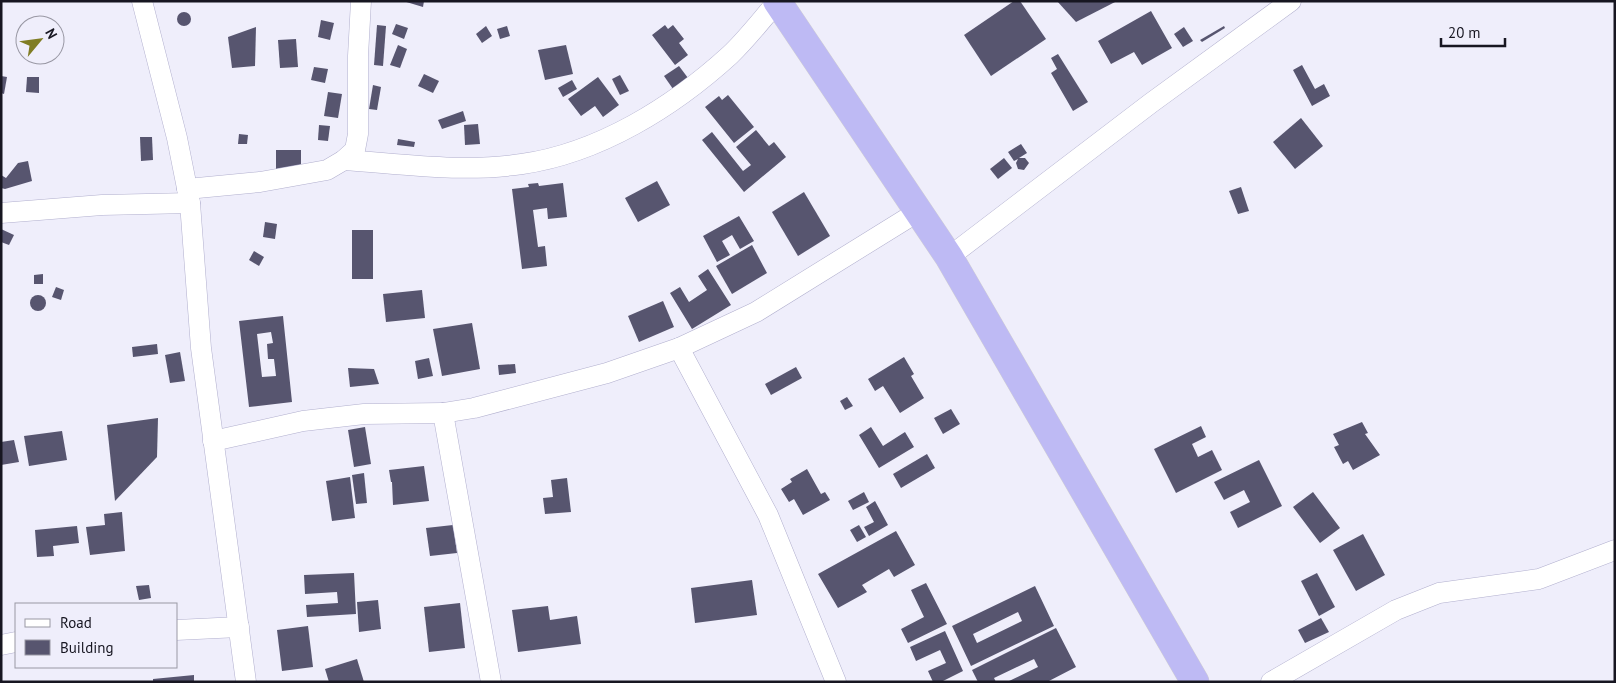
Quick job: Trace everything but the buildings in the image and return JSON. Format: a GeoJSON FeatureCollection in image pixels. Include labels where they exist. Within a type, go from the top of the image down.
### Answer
{"type":"FeatureCollection","features":[{"type":"Feature","properties":{"kind":"highway"},"geometry":{"type":"LineString","coordinates":[[777,1],[949,257],[1193,681]]}},
{"type":"Feature","properties":{"kind":"street"},"geometry":{"type":"LineString","coordinates":[[142,1],[177,138],[188,196],[201,348],[246,682]]}},
{"type":"Feature","properties":{"kind":"street"},"geometry":{"type":"LineString","coordinates":[[1,214],[188,196],[327,170],[344,160],[355,150],[358,134],[358,56],[361,1]]}},
{"type":"Feature","properties":{"kind":"street"},"geometry":{"type":"LineString","coordinates":[[344,160],[462,168],[522,164],[565,154],[610,136],[674,101],[731,54],[777,1]]}},
{"type":"Feature","properties":{"kind":"street"},"geometry":{"type":"LineString","coordinates":[[949,257],[1066,167],[1291,1]]}},
{"type":"Feature","properties":{"kind":"street"},"geometry":{"type":"LineString","coordinates":[[213,441],[303,422],[364,414],[443,413],[474,408],[607,373],[679,348],[756,312],[919,211]]}},
{"type":"Feature","properties":{"kind":"street"},"geometry":{"type":"LineString","coordinates":[[679,348],[768,515],[836,682]]}},
{"type":"Feature","properties":{"kind":"street"},"geometry":{"type":"LineString","coordinates":[[443,413],[491,682]]}},
{"type":"Feature","properties":{"kind":"street"},"geometry":{"type":"LineString","coordinates":[[1271,682],[1396,610],[1439,593],[1539,579],[1615,550]]}},
{"type":"Feature","properties":{"kind":"street"},"geometry":{"type":"LineString","coordinates":[[178,630],[239,627]]}},
{"type":"Feature","properties":{"kind":"street"},"geometry":{"type":"LineString","coordinates":[[1,644],[15,642]]}}]}
